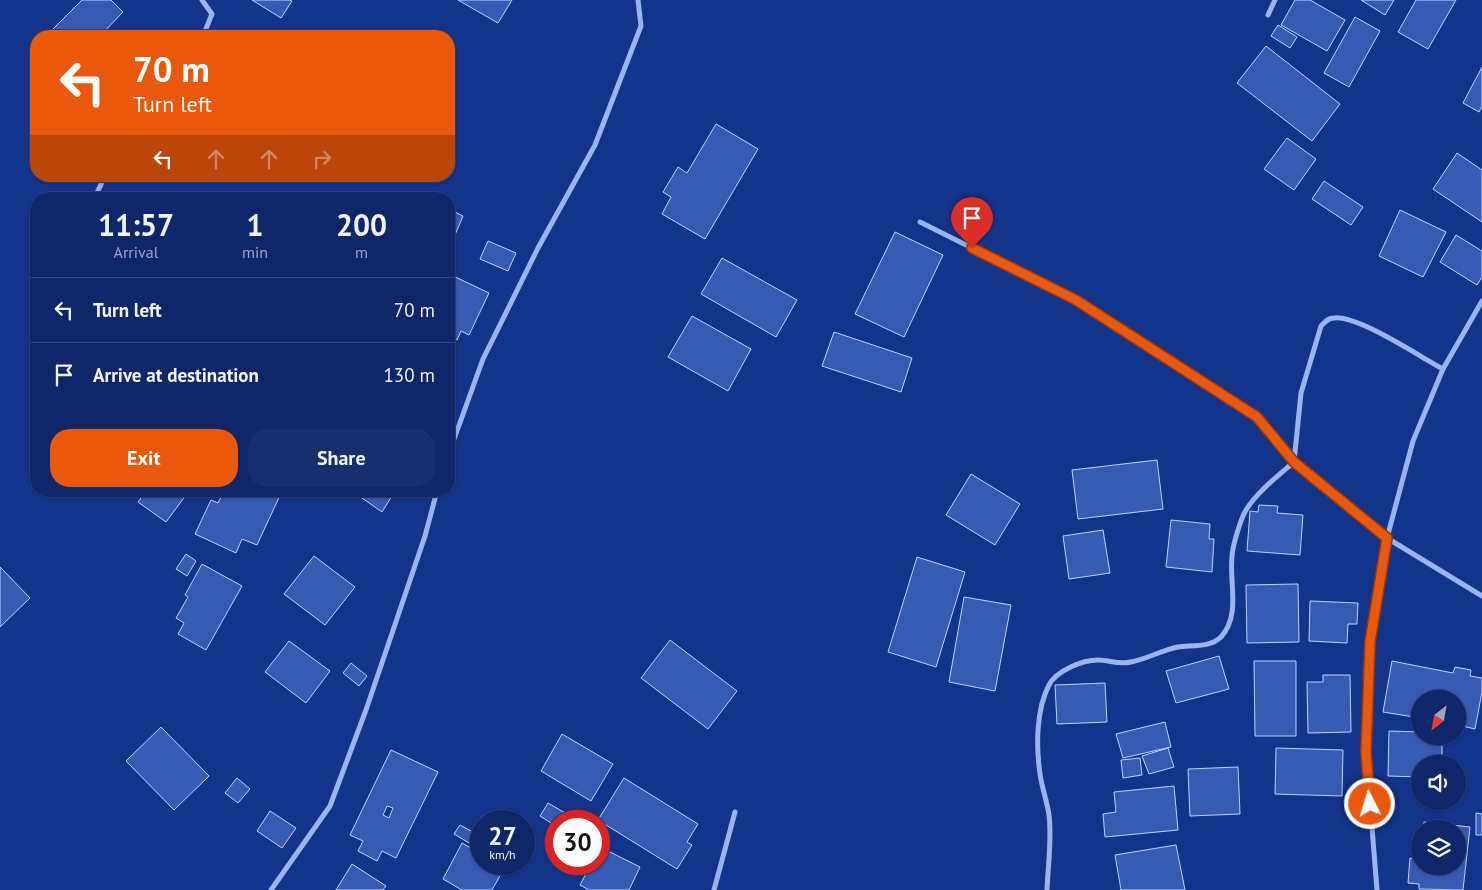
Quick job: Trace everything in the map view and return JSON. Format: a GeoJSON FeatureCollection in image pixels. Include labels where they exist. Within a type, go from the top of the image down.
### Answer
{"type":"FeatureCollection","features":[{"type":"Feature","properties":{"kind":"street"},"geometry":{"type":"LineString","coordinates":[[202,0],[212,14],[205,30]]}},
{"type":"Feature","properties":{"kind":"street"},"geometry":{"type":"LineString","coordinates":[[455,436],[483,359],[538,248],[595,145],[641,26],[638,0]]}},
{"type":"Feature","properties":{"kind":"street"},"geometry":{"type":"LineString","coordinates":[[1268,15],[1275,0]]}},
{"type":"Feature","properties":{"kind":"street"},"geometry":{"type":"LineString","coordinates":[[920,222],[1076,300],[1257,417],[1294,462],[1387,538],[1482,596]]}},
{"type":"Feature","properties":{"kind":"street"},"geometry":{"type":"LineString","coordinates":[[1377,890],[1366,743],[1370,642],[1387,538],[1413,440],[1443,369],[1482,301]]}},
{"type":"Feature","properties":{"kind":"street"},"geometry":{"type":"LineString","coordinates":[[1047,890],[1049,813],[1040,774],[1038,752],[1040,713],[1049,686],[1056,675],[1084,663],[1097,660],[1118,664],[1132,662],[1176,648],[1212,644],[1221,637],[1227,628],[1232,614],[1232,555],[1246,510],[1270,483],[1294,462],[1302,393],[1321,326],[1326,321],[1334,318],[1352,321],[1443,369]]}},
{"type":"Feature","properties":{"kind":"street"},"geometry":{"type":"LineString","coordinates":[[271,890],[330,806],[366,710],[435,497]]}},
{"type":"Feature","properties":{"kind":"street"},"geometry":{"type":"LineString","coordinates":[[714,890],[735,812]]}},
{"type":"Feature","properties":{"kind":"building"},"geometry":{"type":"Polygon","coordinates":[[[82,0],[111,0],[123,12],[106,30],[52,30],[82,0]]]}},
{"type":"Feature","properties":{"kind":"building"},"geometry":{"type":"Polygon","coordinates":[[[252,0],[289,0],[292,1],[281,18],[252,0]]]}},
{"type":"Feature","properties":{"kind":"building"},"geometry":{"type":"Polygon","coordinates":[[[458,0],[512,0],[498,23],[458,0]]]}},
{"type":"Feature","properties":{"kind":"building"},"geometry":{"type":"Polygon","coordinates":[[[1295,0],[1310,0],[1345,20],[1327,51],[1281,25],[1295,0]]]}},
{"type":"Feature","properties":{"kind":"building"},"geometry":{"type":"Polygon","coordinates":[[[1361,0],[1394,0],[1385,15],[1361,0]]]}},
{"type":"Feature","properties":{"kind":"building"},"geometry":{"type":"Polygon","coordinates":[[[1416,0],[1456,0],[1428,49],[1398,32],[1416,0]]]}},
{"type":"Feature","properties":{"kind":"building"},"geometry":{"type":"Polygon","coordinates":[[[1355,17],[1380,31],[1349,87],[1324,73],[1355,17]]]}},
{"type":"Feature","properties":{"kind":"building"},"geometry":{"type":"Polygon","coordinates":[[[1278,25],[1297,37],[1290,48],[1271,36],[1278,25]]]}},
{"type":"Feature","properties":{"kind":"building"},"geometry":{"type":"Polygon","coordinates":[[[1266,46],[1340,104],[1312,141],[1237,83],[1266,46]]]}},
{"type":"Feature","properties":{"kind":"building"},"geometry":{"type":"Polygon","coordinates":[[[1482,67],[1482,106],[1479,112],[1463,103],[1482,67]]]}},
{"type":"Feature","properties":{"kind":"building"},"geometry":{"type":"Polygon","coordinates":[[[716,124],[758,149],[705,239],[662,214],[671,197],[663,192],[678,167],[687,173],[716,124]]]}},
{"type":"Feature","properties":{"kind":"building"},"geometry":{"type":"Polygon","coordinates":[[[1287,138],[1316,159],[1294,190],[1264,169],[1287,138]]]}},
{"type":"Feature","properties":{"kind":"building"},"geometry":{"type":"Polygon","coordinates":[[[1457,153],[1482,170],[1482,222],[1433,189],[1457,153]]]}},
{"type":"Feature","properties":{"kind":"building"},"geometry":{"type":"Polygon","coordinates":[[[1324,181],[1363,207],[1351,225],[1312,199],[1324,181]]]}},
{"type":"Feature","properties":{"kind":"building"},"geometry":{"type":"Polygon","coordinates":[[[1400,210],[1446,232],[1423,277],[1379,256],[1400,210]]]}},
{"type":"Feature","properties":{"kind":"building"},"geometry":{"type":"Polygon","coordinates":[[[455,212],[463,216],[455,235],[455,212]]]}},
{"type":"Feature","properties":{"kind":"building"},"geometry":{"type":"Polygon","coordinates":[[[895,232],[943,255],[904,337],[855,314],[895,232]]]}},
{"type":"Feature","properties":{"kind":"building"},"geometry":{"type":"Polygon","coordinates":[[[1456,235],[1482,251],[1482,277],[1477,285],[1440,262],[1456,235]]]}},
{"type":"Feature","properties":{"kind":"building"},"geometry":{"type":"Polygon","coordinates":[[[488,241],[516,253],[508,271],[480,259],[488,241]]]}},
{"type":"Feature","properties":{"kind":"building"},"geometry":{"type":"Polygon","coordinates":[[[722,258],[797,300],[776,337],[701,294],[722,258]]]}},
{"type":"Feature","properties":{"kind":"building"},"geometry":{"type":"Polygon","coordinates":[[[455,277],[489,293],[469,335],[461,331],[457,340],[455,339],[455,277]]]}},
{"type":"Feature","properties":{"kind":"building"},"geometry":{"type":"Polygon","coordinates":[[[692,316],[751,349],[728,391],[668,357],[692,316]]]}},
{"type":"Feature","properties":{"kind":"building"},"geometry":{"type":"Polygon","coordinates":[[[834,332],[912,358],[901,392],[822,366],[834,332]]]}},
{"type":"Feature","properties":{"kind":"building"},"geometry":{"type":"Polygon","coordinates":[[[1157,460],[1163,509],[1078,519],[1072,470],[1157,460]]]}},
{"type":"Feature","properties":{"kind":"building"},"geometry":{"type":"Polygon","coordinates":[[[971,474],[1020,504],[995,545],[946,515],[971,474]]]}},
{"type":"Feature","properties":{"kind":"building"},"geometry":{"type":"Polygon","coordinates":[[[142,497],[185,497],[166,522],[138,502],[142,497]]]}},
{"type":"Feature","properties":{"kind":"building"},"geometry":{"type":"Polygon","coordinates":[[[221,497],[279,497],[257,545],[242,539],[236,553],[195,534],[211,500],[218,503],[221,497]]]}},
{"type":"Feature","properties":{"kind":"building"},"geometry":{"type":"Polygon","coordinates":[[[361,497],[391,497],[382,512],[361,497]]]}},
{"type":"Feature","properties":{"kind":"building"},"geometry":{"type":"Polygon","coordinates":[[[1259,505],[1278,506],[1277,513],[1303,515],[1300,555],[1247,551],[1250,511],[1258,512],[1259,505]]]}},
{"type":"Feature","properties":{"kind":"building"},"geometry":{"type":"Polygon","coordinates":[[[1171,520],[1210,524],[1209,539],[1214,539],[1212,572],[1166,567],[1171,520]]]}},
{"type":"Feature","properties":{"kind":"building"},"geometry":{"type":"Polygon","coordinates":[[[1103,530],[1110,573],[1069,579],[1063,536],[1103,530]]]}},
{"type":"Feature","properties":{"kind":"building"},"geometry":{"type":"Polygon","coordinates":[[[186,554],[196,561],[187,576],[176,569],[186,554]]]}},
{"type":"Feature","properties":{"kind":"building"},"geometry":{"type":"Polygon","coordinates":[[[314,556],[355,587],[325,625],[284,594],[314,556]]]}},
{"type":"Feature","properties":{"kind":"building"},"geometry":{"type":"Polygon","coordinates":[[[917,557],[965,572],[936,667],[888,652],[917,557]]]}},
{"type":"Feature","properties":{"kind":"building"},"geometry":{"type":"Polygon","coordinates":[[[202,564],[242,586],[206,650],[178,634],[184,623],[176,618],[188,597],[185,595],[202,564]]]}},
{"type":"Feature","properties":{"kind":"building"},"geometry":{"type":"Polygon","coordinates":[[[0,567],[30,598],[0,627],[0,567]]]}},
{"type":"Feature","properties":{"kind":"building"},"geometry":{"type":"Polygon","coordinates":[[[1298,584],[1299,642],[1247,643],[1246,585],[1298,584]]]}},
{"type":"Feature","properties":{"kind":"building"},"geometry":{"type":"Polygon","coordinates":[[[964,597],[1011,605],[995,691],[949,682],[964,597]]]}},
{"type":"Feature","properties":{"kind":"building"},"geometry":{"type":"Polygon","coordinates":[[[1310,601],[1358,603],[1357,624],[1348,624],[1347,643],[1309,641],[1310,601]]]}},
{"type":"Feature","properties":{"kind":"building"},"geometry":{"type":"Polygon","coordinates":[[[670,640],[737,691],[708,729],[641,678],[670,640]]]}},
{"type":"Feature","properties":{"kind":"building"},"geometry":{"type":"Polygon","coordinates":[[[289,641],[330,671],[306,703],[265,672],[289,641]]]}},
{"type":"Feature","properties":{"kind":"building"},"geometry":{"type":"Polygon","coordinates":[[[1219,656],[1229,689],[1176,703],[1166,671],[1219,656]]]}},
{"type":"Feature","properties":{"kind":"building"},"geometry":{"type":"Polygon","coordinates":[[[1254,661],[1296,661],[1296,736],[1255,736],[1254,661]]]}},
{"type":"Feature","properties":{"kind":"building"},"geometry":{"type":"Polygon","coordinates":[[[1392,661],[1453,673],[1455,667],[1471,670],[1470,676],[1482,678],[1482,692],[1475,729],[1466,727],[1466,690],[1411,690],[1411,717],[1383,712],[1392,661]]]}},
{"type":"Feature","properties":{"kind":"building"},"geometry":{"type":"Polygon","coordinates":[[[351,663],[367,676],[359,686],[343,673],[351,663]]]}},
{"type":"Feature","properties":{"kind":"building"},"geometry":{"type":"Polygon","coordinates":[[[1323,675],[1350,675],[1351,732],[1308,733],[1307,682],[1323,682],[1323,675]]]}},
{"type":"Feature","properties":{"kind":"building"},"geometry":{"type":"Polygon","coordinates":[[[1105,683],[1107,722],[1057,724],[1055,685],[1105,683]]]}},
{"type":"Feature","properties":{"kind":"building"},"geometry":{"type":"Polygon","coordinates":[[[1165,722],[1171,747],[1123,758],[1116,734],[1165,722]]]}},
{"type":"Feature","properties":{"kind":"building"},"geometry":{"type":"Polygon","coordinates":[[[161,727],[209,776],[174,810],[126,761],[161,727]]]}},
{"type":"Feature","properties":{"kind":"building"},"geometry":{"type":"Polygon","coordinates":[[[1389,731],[1411,732],[1411,745],[1442,745],[1442,755],[1411,755],[1411,777],[1388,776],[1389,731]]]}},
{"type":"Feature","properties":{"kind":"building"},"geometry":{"type":"Polygon","coordinates":[[[562,734],[613,764],[591,801],[541,771],[562,734]]]}},
{"type":"Feature","properties":{"kind":"building"},"geometry":{"type":"Polygon","coordinates":[[[1168,748],[1174,767],[1149,774],[1142,756],[1168,748]]]}},
{"type":"Feature","properties":{"kind":"building"},"geometry":{"type":"Polygon","coordinates":[[[1276,748],[1343,750],[1342,796],[1275,794],[1276,748]]]}},
{"type":"Feature","properties":{"kind":"building"},"geometry":{"type":"Polygon","coordinates":[[[391,750],[438,772],[396,858],[382,851],[377,861],[358,851],[363,841],[350,835],[391,750]],[[387,806],[383,815],[389,818],[393,808],[387,806]]]}},
{"type":"Feature","properties":{"kind":"building"},"geometry":{"type":"Polygon","coordinates":[[[1140,758],[1142,775],[1123,778],[1121,760],[1140,758]]]}},
{"type":"Feature","properties":{"kind":"building"},"geometry":{"type":"Polygon","coordinates":[[[1238,767],[1240,814],[1190,816],[1188,769],[1238,767]]]}},
{"type":"Feature","properties":{"kind":"building"},"geometry":{"type":"Polygon","coordinates":[[[237,778],[250,789],[238,803],[225,793],[237,778]]]}},
{"type":"Feature","properties":{"kind":"building"},"geometry":{"type":"Polygon","coordinates":[[[624,778],[698,824],[687,842],[692,845],[677,869],[610,827],[610,810],[604,810],[624,778]]]}},
{"type":"Feature","properties":{"kind":"building"},"geometry":{"type":"Polygon","coordinates":[[[1174,786],[1178,830],[1105,837],[1103,814],[1116,812],[1114,792],[1174,786]]]}},
{"type":"Feature","properties":{"kind":"building"},"geometry":{"type":"Polygon","coordinates":[[[548,803],[560,810],[545,810],[545,819],[540,816],[548,803]]]}},
{"type":"Feature","properties":{"kind":"building"},"geometry":{"type":"Polygon","coordinates":[[[270,811],[296,828],[282,848],[257,831],[270,811]]]}},
{"type":"Feature","properties":{"kind":"building"},"geometry":{"type":"Polygon","coordinates":[[[1476,813],[1482,814],[1482,835],[1476,835],[1476,813]]]}},
{"type":"Feature","properties":{"kind":"building"},"geometry":{"type":"Polygon","coordinates":[[[460,825],[470,830],[470,841],[469,843],[454,834],[460,825]]]}},
{"type":"Feature","properties":{"kind":"building"},"geometry":{"type":"Polygon","coordinates":[[[1466,827],[1470,827],[1466,863],[1466,827]]]}},
{"type":"Feature","properties":{"kind":"building"},"geometry":{"type":"Polygon","coordinates":[[[462,843],[470,848],[470,875],[500,875],[492,890],[462,890],[443,879],[462,843]]]}},
{"type":"Feature","properties":{"kind":"building"},"geometry":{"type":"Polygon","coordinates":[[[1176,845],[1185,890],[1121,890],[1115,855],[1176,845]]]}},
{"type":"Feature","properties":{"kind":"building"},"geometry":{"type":"Polygon","coordinates":[[[610,852],[640,867],[629,890],[589,890],[580,885],[585,875],[610,875],[610,852]]]}},
{"type":"Feature","properties":{"kind":"building"},"geometry":{"type":"Polygon","coordinates":[[[1410,858],[1411,875],[1465,875],[1463,890],[1419,889],[1419,884],[1408,883],[1410,858]]]}},
{"type":"Feature","properties":{"kind":"building"},"geometry":{"type":"Polygon","coordinates":[[[352,864],[386,886],[383,890],[336,890],[352,864]]]}},
{"type":"Feature","properties":{"kind":"route"},"geometry":{"type":"LineString","coordinates":[[972,248],[1076,300],[1257,417],[1294,462],[1387,538],[1370,642],[1366,752],[1370,804]]}}]}
